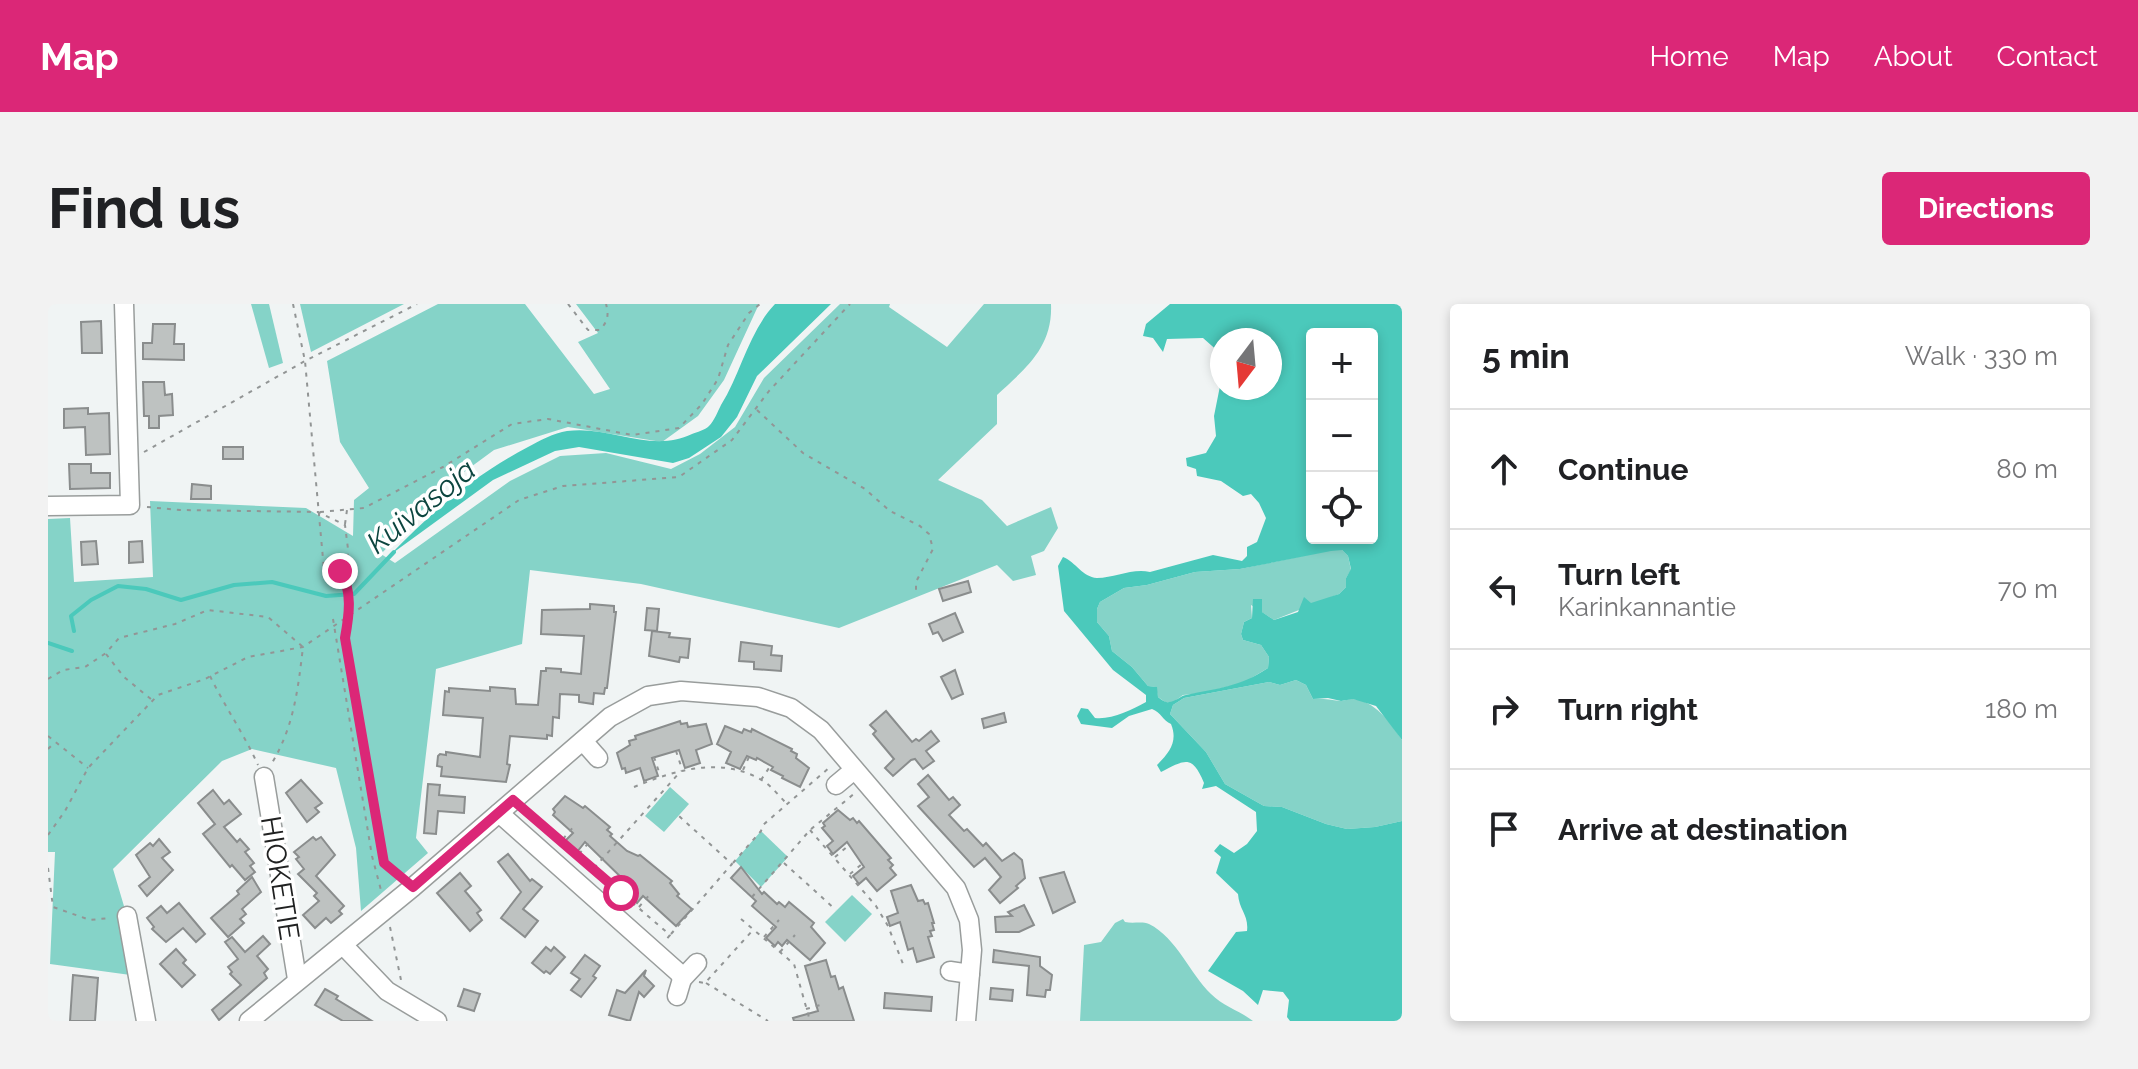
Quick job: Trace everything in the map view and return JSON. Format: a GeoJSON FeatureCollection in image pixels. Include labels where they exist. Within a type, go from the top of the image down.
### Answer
{"type":"FeatureCollection","features":[{"type":"Feature","properties":{"kind":"street"},"geometry":{"type":"LineString","coordinates":[[48,506],[130,505],[124,304]]}},
{"type":"Feature","properties":{"kind":"street"},"geometry":{"type":"LineString","coordinates":[[249,1021],[413,887],[610,717],[648,696],[681,691],[758,697],[791,708],[821,730],[956,888],[969,920],[972,950],[966,1021]]}},
{"type":"Feature","properties":{"kind":"street"},"geometry":{"type":"LineString","coordinates":[[583,741],[598,758]]}},
{"type":"Feature","properties":{"kind":"street"},"geometry":{"type":"LineString","coordinates":[[836,785],[854,770]]}},
{"type":"Feature","properties":{"kind":"street","name":"HIOKETIE"},"geometry":{"type":"LineString","coordinates":[[264,777],[297,979]]}},
{"type":"Feature","properties":{"kind":"street"},"geometry":{"type":"LineString","coordinates":[[499,813],[679,973],[680,988]]}},
{"type":"Feature","properties":{"kind":"street"},"geometry":{"type":"LineString","coordinates":[[127,916],[146,1021]]}},
{"type":"Feature","properties":{"kind":"street"},"geometry":{"type":"LineString","coordinates":[[343,945],[387,991],[437,1021]]}},
{"type":"Feature","properties":{"kind":"street"},"geometry":{"type":"LineString","coordinates":[[680,988],[697,963]]}},
{"type":"Feature","properties":{"kind":"street"},"geometry":{"type":"LineString","coordinates":[[950,971],[970,974]]}},
{"type":"Feature","properties":{"kind":"path"},"geometry":{"type":"LineString","coordinates":[[293,304],[305,361],[324,568],[340,571],[346,581]]}},
{"type":"Feature","properties":{"kind":"path"},"geometry":{"type":"LineString","coordinates":[[130,460],[305,361],[417,304]]}},
{"type":"Feature","properties":{"kind":"path"},"geometry":{"type":"LineString","coordinates":[[568,304],[588,330],[600,330],[606,324],[609,313],[606,304]]}},
{"type":"Feature","properties":{"kind":"path"},"geometry":{"type":"LineString","coordinates":[[130,505],[180,510],[318,512],[364,508],[443,467],[512,424],[548,419],[632,435],[679,428],[702,404],[718,379],[728,345],[749,313],[760,304]]}},
{"type":"Feature","properties":{"kind":"path"},"geometry":{"type":"LineString","coordinates":[[48,835],[88,768],[158,695],[210,676],[248,657],[303,647],[519,500],[563,486],[679,477],[732,440],[850,304]]}},
{"type":"Feature","properties":{"kind":"path"},"geometry":{"type":"LineString","coordinates":[[756,409],[803,453],[865,489],[890,511],[929,534],[933,549],[916,582],[916,592]]}},
{"type":"Feature","properties":{"kind":"path"},"geometry":{"type":"LineString","coordinates":[[347,510],[346,586],[349,617],[345,638],[384,863],[413,887]]}},
{"type":"Feature","properties":{"kind":"path"},"geometry":{"type":"LineString","coordinates":[[318,512],[345,525]]}},
{"type":"Feature","properties":{"kind":"path"},"geometry":{"type":"LineString","coordinates":[[48,679],[63,670],[85,667],[106,653],[119,638],[175,624],[208,610],[268,617],[303,647]]}},
{"type":"Feature","properties":{"kind":"path"},"geometry":{"type":"LineString","coordinates":[[333,619],[372,856],[406,1003]]}},
{"type":"Feature","properties":{"kind":"path"},"geometry":{"type":"LineString","coordinates":[[264,777],[285,741],[296,705],[303,647]]}},
{"type":"Feature","properties":{"kind":"path"},"geometry":{"type":"LineString","coordinates":[[106,653],[124,677],[153,700]]}},
{"type":"Feature","properties":{"kind":"path"},"geometry":{"type":"LineString","coordinates":[[210,676],[224,705],[244,734],[264,777]]}},
{"type":"Feature","properties":{"kind":"path"},"geometry":{"type":"LineString","coordinates":[[48,736],[88,768]]}},
{"type":"Feature","properties":{"kind":"path"},"geometry":{"type":"LineString","coordinates":[[48,749],[55,742]]}},
{"type":"Feature","properties":{"kind":"path"},"geometry":{"type":"LineString","coordinates":[[676,751],[683,769]]}},
{"type":"Feature","properties":{"kind":"path"},"geometry":{"type":"LineString","coordinates":[[654,757],[660,776]]}},
{"type":"Feature","properties":{"kind":"path"},"geometry":{"type":"LineString","coordinates":[[742,772],[749,757]]}},
{"type":"Feature","properties":{"kind":"path"},"geometry":{"type":"LineString","coordinates":[[761,780],[771,765]]}},
{"type":"Feature","properties":{"kind":"path"},"geometry":{"type":"LineString","coordinates":[[634,787],[683,769],[706,767],[742,772],[761,780],[787,804]]}},
{"type":"Feature","properties":{"kind":"path"},"geometry":{"type":"LineString","coordinates":[[593,869],[683,769]]}},
{"type":"Feature","properties":{"kind":"path"},"geometry":{"type":"LineString","coordinates":[[655,952],[763,825],[787,804],[854,770]]}},
{"type":"Feature","properties":{"kind":"path"},"geometry":{"type":"LineString","coordinates":[[752,897],[810,830],[854,770]]}},
{"type":"Feature","properties":{"kind":"path"},"geometry":{"type":"LineString","coordinates":[[513,800],[670,935]]}},
{"type":"Feature","properties":{"kind":"path"},"geometry":{"type":"LineString","coordinates":[[679,816],[732,864]]}},
{"type":"Feature","properties":{"kind":"path"},"geometry":{"type":"LineString","coordinates":[[561,841],[575,825]]}},
{"type":"Feature","properties":{"kind":"path"},"geometry":{"type":"LineString","coordinates":[[810,830],[876,906],[888,926],[903,964]]}},
{"type":"Feature","properties":{"kind":"path"},"geometry":{"type":"LineString","coordinates":[[578,855],[592,839]]}},
{"type":"Feature","properties":{"kind":"path"},"geometry":{"type":"LineString","coordinates":[[834,858],[849,845]]}},
{"type":"Feature","properties":{"kind":"path"},"geometry":{"type":"LineString","coordinates":[[783,862],[836,910]]}},
{"type":"Feature","properties":{"kind":"path"},"geometry":{"type":"LineString","coordinates":[[849,875],[862,864]]}},
{"type":"Feature","properties":{"kind":"path"},"geometry":{"type":"LineString","coordinates":[[48,868],[53,907],[90,920],[127,916]]}},
{"type":"Feature","properties":{"kind":"path"},"geometry":{"type":"LineString","coordinates":[[621,893],[633,879]]}},
{"type":"Feature","properties":{"kind":"path"},"geometry":{"type":"LineString","coordinates":[[639,907],[651,893]]}},
{"type":"Feature","properties":{"kind":"path"},"geometry":{"type":"LineString","coordinates":[[741,919],[794,964],[810,1021]]}},
{"type":"Feature","properties":{"kind":"path"},"geometry":{"type":"LineString","coordinates":[[763,938],[779,920]]}},
{"type":"Feature","properties":{"kind":"path"},"geometry":{"type":"LineString","coordinates":[[680,988],[705,983],[753,930]]}},
{"type":"Feature","properties":{"kind":"path"},"geometry":{"type":"LineString","coordinates":[[780,952],[795,935]]}},
{"type":"Feature","properties":{"kind":"path"},"geometry":{"type":"LineString","coordinates":[[705,983],[768,1021]]}},
{"type":"Feature","properties":{"kind":"path"},"geometry":{"type":"LineString","coordinates":[[806,1009],[824,1004]]}},
{"type":"Feature","properties":{"kind":"shaded area"},"geometry":{"type":"Polygon","coordinates":[[[251,304],[269,304],[283,363],[269,368],[251,304]]]}},
{"type":"Feature","properties":{"kind":"shaded area"},"geometry":{"type":"Polygon","coordinates":[[[300,304],[404,304],[311,352],[300,304]]]}},
{"type":"Feature","properties":{"kind":"shaded area"},"geometry":{"type":"Polygon","coordinates":[[[438,304],[525,304],[594,394],[610,389],[578,342],[598,333],[576,304],[759,304],[724,380],[698,416],[662,442],[568,427],[494,450],[445,486],[381,554],[395,563],[510,481],[560,456],[606,453],[671,469],[700,454],[735,427],[764,378],[840,304],[890,304],[889,307],[947,347],[984,304],[1051,304],[1047,333],[1036,356],[997,395],[997,424],[938,480],[982,500],[1007,526],[1051,507],[1058,528],[1044,551],[1031,556],[1036,575],[1013,581],[997,565],[839,628],[641,584],[530,570],[522,644],[436,669],[416,838],[428,853],[361,911],[356,848],[336,768],[252,749],[222,761],[113,869],[145,977],[50,964],[55,852],[48,852],[48,519],[70,518],[74,582],[153,577],[150,501],[306,508],[353,536],[354,500],[369,488],[340,442],[327,361],[438,304]]]}},
{"type":"Feature","properties":{"kind":"shaded area"},"geometry":{"type":"Polygon","coordinates":[[[775,304],[831,304],[757,376],[737,417],[721,437],[689,458],[673,463],[579,447],[555,451],[493,480],[390,555],[438,509],[472,482],[508,458],[552,435],[583,430],[661,441],[701,431],[714,419],[758,327],[775,304]]]}},
{"type":"Feature","properties":{"kind":"shaded area"},"geometry":{"type":"Polygon","coordinates":[[[1170,304],[1402,304],[1402,740],[1376,706],[1353,699],[1313,699],[1306,685],[1296,680],[1184,698],[1173,705],[1170,714],[1206,752],[1225,784],[1264,806],[1282,807],[1347,829],[1402,821],[1402,1021],[1290,1021],[1287,1017],[1289,1000],[1283,992],[1263,990],[1258,1005],[1243,991],[1208,971],[1236,932],[1247,931],[1238,894],[1216,873],[1221,857],[1214,851],[1220,844],[1234,853],[1247,844],[1257,831],[1256,812],[1216,786],[1202,789],[1204,783],[1200,774],[1196,767],[1187,762],[1161,772],[1157,765],[1169,751],[1174,736],[1171,724],[1155,710],[1129,716],[1112,728],[1081,724],[1077,716],[1081,708],[1088,709],[1095,718],[1114,716],[1146,702],[1146,695],[1113,670],[1064,611],[1058,566],[1063,557],[1087,575],[1097,578],[1137,571],[1150,572],[1213,555],[1242,561],[1247,556],[1247,547],[1257,542],[1266,518],[1251,494],[1243,496],[1221,481],[1197,476],[1196,469],[1187,466],[1186,458],[1206,453],[1216,436],[1214,416],[1217,400],[1282,400],[1282,328],[1210,328],[1210,344],[1203,338],[1167,339],[1163,352],[1153,338],[1143,336],[1146,324],[1170,304]],[[1342,550],[1331,551],[1240,569],[1195,572],[1124,588],[1100,602],[1097,622],[1109,636],[1112,651],[1132,667],[1148,686],[1157,687],[1158,697],[1171,702],[1248,679],[1268,668],[1269,657],[1261,645],[1243,640],[1241,634],[1244,622],[1252,618],[1253,599],[1262,599],[1262,612],[1274,620],[1298,612],[1304,597],[1311,603],[1339,594],[1346,587],[1346,578],[1351,569],[1348,556],[1342,550]]]}},
{"type":"Feature","properties":{"kind":"shaded area"},"geometry":{"type":"Polygon","coordinates":[[[1342,550],[1348,556],[1351,570],[1346,578],[1346,587],[1339,594],[1274,620],[1251,605],[1252,618],[1244,622],[1241,634],[1243,640],[1261,645],[1269,657],[1268,668],[1243,683],[1183,695],[1172,703],[1165,702],[1158,697],[1156,687],[1148,686],[1132,667],[1112,651],[1109,636],[1097,622],[1100,602],[1124,588],[1195,572],[1240,569],[1342,550]]]}},
{"type":"Feature","properties":{"kind":"shaded area"},"geometry":{"type":"Polygon","coordinates":[[[1296,680],[1306,685],[1313,699],[1353,699],[1368,703],[1393,727],[1402,740],[1402,821],[1347,829],[1282,807],[1264,806],[1225,784],[1206,752],[1170,714],[1173,705],[1184,698],[1296,680]]]}},
{"type":"Feature","properties":{"kind":"shaded area"},"geometry":{"type":"Polygon","coordinates":[[[670,787],[689,804],[664,832],[645,816],[670,787]]]}},
{"type":"Feature","properties":{"kind":"shaded area"},"geometry":{"type":"Polygon","coordinates":[[[761,831],[788,857],[761,887],[735,861],[761,831]]]}},
{"type":"Feature","properties":{"kind":"shaded area"},"geometry":{"type":"Polygon","coordinates":[[[852,895],[872,914],[845,942],[825,922],[852,895]]]}},
{"type":"Feature","properties":{"kind":"shaded area"},"geometry":{"type":"Polygon","coordinates":[[[1123,919],[1125,922],[1146,923],[1159,930],[1211,994],[1253,1021],[1080,1021],[1084,945],[1101,942],[1115,923],[1123,919]]]}},
{"type":"Feature","properties":{"kind":"building"},"geometry":{"type":"Polygon","coordinates":[[[101,321],[102,353],[82,353],[81,322],[101,321]]]}},
{"type":"Feature","properties":{"kind":"building"},"geometry":{"type":"Polygon","coordinates":[[[153,324],[175,324],[174,344],[184,344],[184,360],[143,359],[143,343],[152,343],[153,324]]]}},
{"type":"Feature","properties":{"kind":"building"},"geometry":{"type":"Polygon","coordinates":[[[143,382],[164,382],[165,395],[172,394],[173,415],[159,416],[159,428],[149,428],[149,416],[144,416],[143,382]]]}},
{"type":"Feature","properties":{"kind":"building"},"geometry":{"type":"Polygon","coordinates":[[[88,408],[88,414],[109,413],[110,454],[86,455],[85,427],[64,428],[64,409],[88,408]]]}},
{"type":"Feature","properties":{"kind":"building"},"geometry":{"type":"Polygon","coordinates":[[[223,447],[243,447],[243,459],[223,459],[223,447]]]}},
{"type":"Feature","properties":{"kind":"building"},"geometry":{"type":"Polygon","coordinates":[[[69,464],[91,464],[91,473],[110,473],[110,488],[70,489],[69,464]]]}},
{"type":"Feature","properties":{"kind":"building"},"geometry":{"type":"Polygon","coordinates":[[[192,484],[211,486],[211,499],[191,499],[192,484]]]}},
{"type":"Feature","properties":{"kind":"building"},"geometry":{"type":"Polygon","coordinates":[[[96,541],[98,564],[82,565],[81,542],[96,541]]]}},
{"type":"Feature","properties":{"kind":"building"},"geometry":{"type":"Polygon","coordinates":[[[142,541],[143,562],[129,563],[129,542],[142,541]]]}},
{"type":"Feature","properties":{"kind":"building"},"geometry":{"type":"Polygon","coordinates":[[[968,581],[971,592],[943,601],[939,589],[968,581]]]}},
{"type":"Feature","properties":{"kind":"building"},"geometry":{"type":"Polygon","coordinates":[[[590,604],[614,606],[616,612],[604,694],[594,693],[593,704],[579,702],[579,695],[560,694],[559,718],[553,717],[552,736],[547,735],[547,739],[510,736],[507,764],[510,765],[506,782],[441,776],[442,767],[437,766],[440,754],[446,755],[446,752],[480,757],[483,718],[443,715],[445,691],[449,692],[449,688],[515,689],[516,704],[538,705],[541,671],[546,671],[546,668],[561,669],[561,672],[581,674],[584,636],[541,634],[542,610],[590,609],[590,604]]]}},
{"type":"Feature","properties":{"kind":"building"},"geometry":{"type":"Polygon","coordinates":[[[647,608],[659,609],[657,631],[645,630],[647,608]]]}},
{"type":"Feature","properties":{"kind":"building"},"geometry":{"type":"Polygon","coordinates":[[[955,613],[963,632],[943,641],[938,632],[933,634],[929,624],[955,613]]]}},
{"type":"Feature","properties":{"kind":"building"},"geometry":{"type":"Polygon","coordinates":[[[652,631],[690,639],[688,658],[680,657],[679,662],[649,656],[652,631]]]}},
{"type":"Feature","properties":{"kind":"building"},"geometry":{"type":"Polygon","coordinates":[[[741,642],[772,646],[771,655],[782,656],[781,671],[754,669],[754,662],[739,661],[741,642]]]}},
{"type":"Feature","properties":{"kind":"building"},"geometry":{"type":"Polygon","coordinates":[[[955,670],[963,694],[952,699],[941,677],[955,670]]]}},
{"type":"Feature","properties":{"kind":"building"},"geometry":{"type":"Polygon","coordinates":[[[886,711],[912,742],[916,739],[919,741],[931,731],[939,741],[926,751],[934,761],[923,769],[915,759],[911,760],[893,776],[885,768],[894,759],[873,734],[876,731],[870,725],[886,711]]]}},
{"type":"Feature","properties":{"kind":"building"},"geometry":{"type":"Polygon","coordinates":[[[1004,713],[1006,722],[984,728],[982,719],[1004,713]]]}},
{"type":"Feature","properties":{"kind":"building"},"geometry":{"type":"Polygon","coordinates":[[[680,721],[681,724],[687,723],[688,727],[706,724],[712,744],[696,750],[700,763],[685,768],[679,750],[652,758],[658,776],[644,781],[640,768],[626,773],[625,768],[622,769],[617,753],[630,745],[629,741],[636,739],[635,736],[680,721]]]}},
{"type":"Feature","properties":{"kind":"building"},"geometry":{"type":"Polygon","coordinates":[[[725,726],[742,733],[744,729],[751,732],[752,729],[792,749],[797,754],[796,758],[809,768],[800,787],[782,778],[771,770],[773,767],[757,758],[747,756],[740,769],[726,763],[731,752],[717,744],[725,726]]]}},
{"type":"Feature","properties":{"kind":"building"},"geometry":{"type":"Polygon","coordinates":[[[928,775],[949,800],[953,797],[960,805],[949,815],[964,831],[967,829],[983,846],[986,843],[1002,861],[1014,853],[1022,860],[1025,878],[1000,903],[989,890],[1001,877],[985,858],[974,867],[918,806],[929,797],[918,784],[928,775]]]}},
{"type":"Feature","properties":{"kind":"building"},"geometry":{"type":"Polygon","coordinates":[[[301,780],[322,803],[315,808],[319,812],[307,822],[286,793],[301,780]]]}},
{"type":"Feature","properties":{"kind":"building"},"geometry":{"type":"Polygon","coordinates":[[[428,784],[440,785],[439,795],[465,797],[464,813],[438,811],[436,834],[424,833],[428,784]]]}},
{"type":"Feature","properties":{"kind":"building"},"geometry":{"type":"Polygon","coordinates":[[[213,790],[224,804],[229,800],[241,814],[224,827],[237,842],[240,839],[249,849],[245,852],[254,863],[250,866],[255,872],[245,880],[203,834],[215,824],[198,803],[213,790]]]}},
{"type":"Feature","properties":{"kind":"building"},"geometry":{"type":"Polygon","coordinates":[[[565,796],[583,808],[585,806],[610,827],[607,830],[612,834],[610,836],[627,851],[640,855],[672,881],[670,883],[679,894],[677,896],[692,909],[676,926],[643,896],[637,903],[626,892],[631,887],[585,842],[577,852],[565,841],[573,833],[553,815],[553,809],[565,796]]]}},
{"type":"Feature","properties":{"kind":"building"},"geometry":{"type":"Polygon","coordinates":[[[838,810],[850,820],[859,821],[891,858],[888,860],[893,865],[890,868],[896,875],[877,891],[866,878],[859,884],[853,876],[864,867],[847,842],[833,854],[827,846],[833,841],[822,828],[825,826],[823,823],[838,810]]]}},
{"type":"Feature","properties":{"kind":"building"},"geometry":{"type":"Polygon","coordinates":[[[313,837],[316,840],[321,837],[335,855],[316,876],[344,906],[339,911],[342,914],[331,923],[326,918],[315,928],[303,915],[319,901],[314,896],[317,893],[298,874],[304,869],[294,852],[313,837]]]}},
{"type":"Feature","properties":{"kind":"building"},"geometry":{"type":"Polygon","coordinates":[[[159,839],[170,852],[162,858],[173,870],[147,896],[139,886],[150,877],[136,855],[159,839]]]}},
{"type":"Feature","properties":{"kind":"building"},"geometry":{"type":"Polygon","coordinates":[[[508,854],[530,881],[532,879],[542,887],[523,909],[538,921],[525,937],[501,918],[521,892],[498,862],[508,854]]]}},
{"type":"Feature","properties":{"kind":"building"},"geometry":{"type":"Polygon","coordinates":[[[741,867],[762,894],[764,892],[785,907],[789,902],[814,923],[811,927],[825,943],[810,960],[787,940],[782,946],[778,942],[775,946],[766,938],[776,927],[752,906],[756,901],[731,878],[741,867]]]}},
{"type":"Feature","properties":{"kind":"building"},"geometry":{"type":"Polygon","coordinates":[[[1064,872],[1075,902],[1053,913],[1040,878],[1064,872]]]}},
{"type":"Feature","properties":{"kind":"building"},"geometry":{"type":"Polygon","coordinates":[[[460,873],[471,886],[465,891],[481,910],[477,913],[482,920],[470,931],[437,893],[460,873]]]}},
{"type":"Feature","properties":{"kind":"building"},"geometry":{"type":"Polygon","coordinates":[[[252,877],[261,892],[242,909],[246,914],[240,919],[244,923],[228,937],[211,918],[239,894],[237,891],[252,877]]]}},
{"type":"Feature","properties":{"kind":"building"},"geometry":{"type":"Polygon","coordinates":[[[911,885],[918,901],[928,903],[934,923],[934,930],[930,931],[932,936],[928,937],[934,957],[917,962],[913,948],[908,950],[900,922],[890,926],[887,917],[898,913],[891,891],[911,885]]]}},
{"type":"Feature","properties":{"kind":"building"},"geometry":{"type":"Polygon","coordinates":[[[179,903],[205,934],[196,942],[183,928],[166,942],[152,929],[154,927],[147,918],[161,906],[167,913],[179,903]]]}},
{"type":"Feature","properties":{"kind":"building"},"geometry":{"type":"Polygon","coordinates":[[[1024,905],[1034,925],[1019,932],[996,932],[995,917],[1012,916],[1008,912],[1024,905]]]}},
{"type":"Feature","properties":{"kind":"building"},"geometry":{"type":"Polygon","coordinates":[[[263,936],[270,944],[257,956],[268,969],[264,973],[267,978],[219,1020],[212,1010],[241,985],[230,974],[232,972],[228,967],[238,959],[225,942],[232,937],[245,952],[263,936]]]}},
{"type":"Feature","properties":{"kind":"building"},"geometry":{"type":"Polygon","coordinates":[[[546,947],[551,951],[554,947],[565,957],[550,974],[532,963],[546,947]]]}},
{"type":"Feature","properties":{"kind":"building"},"geometry":{"type":"Polygon","coordinates":[[[176,949],[186,960],[183,963],[195,975],[182,987],[160,964],[176,949]]]}},
{"type":"Feature","properties":{"kind":"building"},"geometry":{"type":"Polygon","coordinates":[[[994,950],[1040,957],[1040,966],[1052,975],[1050,990],[1046,990],[1045,997],[1027,995],[1029,966],[993,962],[994,950]]]}},
{"type":"Feature","properties":{"kind":"building"},"geometry":{"type":"Polygon","coordinates":[[[585,955],[600,966],[593,976],[596,978],[581,997],[571,990],[580,979],[571,973],[585,955]]]}},
{"type":"Feature","properties":{"kind":"building"},"geometry":{"type":"Polygon","coordinates":[[[826,960],[831,977],[835,976],[839,989],[843,987],[854,1021],[794,1021],[793,1018],[818,1011],[805,966],[826,960]]]}},
{"type":"Feature","properties":{"kind":"building"},"geometry":{"type":"Polygon","coordinates":[[[646,970],[644,976],[654,986],[644,997],[639,992],[630,1021],[609,1015],[617,990],[625,993],[646,970]]]}},
{"type":"Feature","properties":{"kind":"building"},"geometry":{"type":"Polygon","coordinates":[[[73,975],[98,978],[95,1021],[70,1021],[73,975]]]}},
{"type":"Feature","properties":{"kind":"building"},"geometry":{"type":"Polygon","coordinates":[[[991,988],[1013,990],[1012,1001],[990,999],[991,988]]]}},
{"type":"Feature","properties":{"kind":"building"},"geometry":{"type":"Polygon","coordinates":[[[325,989],[372,1021],[343,1021],[315,1005],[325,989]]]}},
{"type":"Feature","properties":{"kind":"building"},"geometry":{"type":"Polygon","coordinates":[[[464,989],[480,994],[474,1011],[458,1006],[464,989]]]}},
{"type":"Feature","properties":{"kind":"building"},"geometry":{"type":"Polygon","coordinates":[[[885,993],[932,997],[931,1011],[884,1008],[885,993]]]}},
{"type":"Feature","properties":{"kind":"waterway","name":"Kuivasoja"},"geometry":{"type":"LineString","coordinates":[[74,631],[71,616],[91,600],[118,586],[146,589],[181,600],[234,585],[272,582],[326,596],[354,594],[394,552]]}},
{"type":"Feature","properties":{"kind":"waterway","name":"Kuivasoja"},"geometry":{"type":"LineString","coordinates":[[48,643],[72,651]]}},
{"type":"Feature","properties":{"kind":"route"},"geometry":{"type":"LineString","coordinates":[[340,571],[346,581],[349,604],[345,638],[384,863],[413,887],[513,800],[621,893]]}}]}
